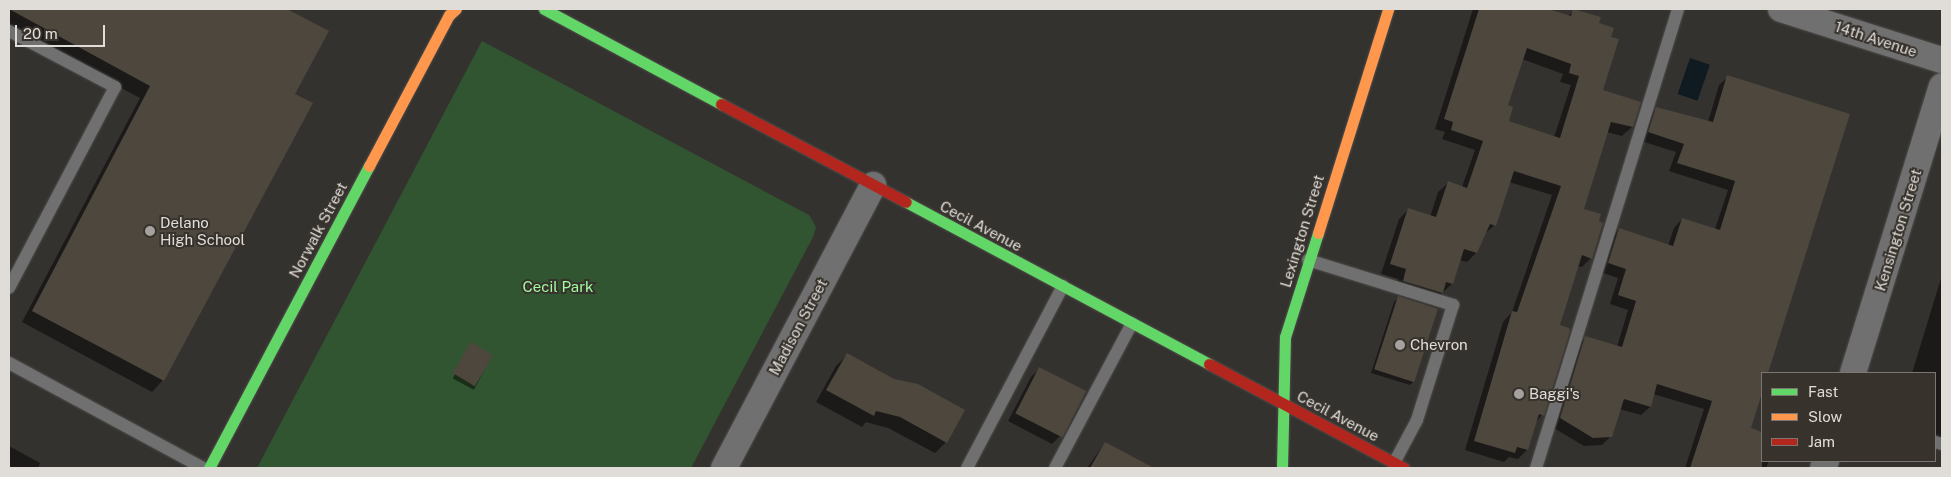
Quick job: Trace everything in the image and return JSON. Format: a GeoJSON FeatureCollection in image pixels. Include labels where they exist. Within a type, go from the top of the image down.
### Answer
{"type":"FeatureCollection","features":[{"type":"Feature","properties":{"kind":"street","name":"Norwalk Street"},"geometry":{"type":"LineString","coordinates":[[210,468],[449,15],[456,9]]}},
{"type":"Feature","properties":{"kind":"street","name":"Cecil Avenue"},"geometry":{"type":"LineString","coordinates":[[544,9],[1132,323],[1392,465]]}},
{"type":"Feature","properties":{"kind":"street","name":"Lexington Street"},"geometry":{"type":"LineString","coordinates":[[1282,468],[1285,337],[1388,9]]}},
{"type":"Feature","properties":{"kind":"street","name":"14th Avenue"},"geometry":{"type":"LineString","coordinates":[[1781,9],[1942,60]]}},
{"type":"Feature","properties":{"kind":"street","name":"Kensington Street"},"geometry":{"type":"LineString","coordinates":[[1853,372],[1942,86]]}},
{"type":"Feature","properties":{"kind":"street","name":"Madison Street"},"geometry":{"type":"LineString","coordinates":[[724,468],[873,185]]}},
{"type":"Feature","properties":{"kind":"lane"},"geometry":{"type":"LineString","coordinates":[[1536,468],[1678,9]]}},
{"type":"Feature","properties":{"kind":"lane"},"geometry":{"type":"LineString","coordinates":[[9,31],[115,86],[9,288]]}},
{"type":"Feature","properties":{"kind":"lane"},"geometry":{"type":"LineString","coordinates":[[1308,260],[1453,305],[1417,420],[1392,465]]}},
{"type":"Feature","properties":{"kind":"lane"},"geometry":{"type":"LineString","coordinates":[[967,468],[1063,286]]}},
{"type":"Feature","properties":{"kind":"lane"},"geometry":{"type":"LineString","coordinates":[[1055,468],[1132,323]]}},
{"type":"Feature","properties":{"kind":"lane"},"geometry":{"type":"LineString","coordinates":[[9,363],[203,468]]}},
{"type":"Feature","properties":{"kind":"green space","name":"Cecil Park"},"geometry":{"type":"Polygon","coordinates":[[[482,41],[809,215],[816,227],[813,237],[691,468],[257,468],[482,41]]]}},
{"type":"Feature","properties":{"kind":"shaded area"},"geometry":{"type":"Polygon","coordinates":[[[1690,58],[1710,65],[1697,101],[1678,94],[1690,58]]]}},
{"type":"Feature","properties":{"kind":"building"},"geometry":{"type":"Polygon","coordinates":[[[9,9],[287,9],[329,31],[295,94],[313,103],[164,381],[32,311],[150,86],[9,9]]]}},
{"type":"Feature","properties":{"kind":"building"},"geometry":{"type":"Polygon","coordinates":[[[1479,9],[1548,9],[1571,16],[1573,9],[1601,17],[1599,23],[1614,28],[1611,37],[1619,39],[1603,90],[1641,102],[1633,127],[1611,122],[1584,209],[1601,214],[1599,221],[1603,223],[1592,259],[1582,255],[1560,325],[1569,328],[1570,331],[1544,416],[1539,414],[1528,450],[1517,447],[1515,453],[1474,441],[1512,311],[1517,312],[1561,186],[1514,171],[1496,226],[1490,224],[1477,253],[1464,249],[1453,284],[1446,282],[1443,293],[1403,281],[1406,269],[1390,264],[1408,208],[1436,217],[1448,181],[1467,188],[1483,141],[1451,130],[1453,122],[1444,119],[1479,9]],[[1527,48],[1508,105],[1513,107],[1509,121],[1560,138],[1579,76],[1569,73],[1571,64],[1527,48]]]}},
{"type":"Feature","properties":{"kind":"building"},"geometry":{"type":"Polygon","coordinates":[[[1727,75],[1850,114],[1768,372],[1761,372],[1761,396],[1751,428],[1761,432],[1762,468],[1690,468],[1712,401],[1657,384],[1651,407],[1624,399],[1612,437],[1593,438],[1560,418],[1585,336],[1622,347],[1636,301],[1618,295],[1626,269],[1608,263],[1619,228],[1673,246],[1682,218],[1720,230],[1735,181],[1677,163],[1684,144],[1648,132],[1656,107],[1713,122],[1727,75]]]}},
{"type":"Feature","properties":{"kind":"building"},"geometry":{"type":"Polygon","coordinates":[[[1398,296],[1438,309],[1414,382],[1374,369],[1398,296]]]}},
{"type":"Feature","properties":{"kind":"building"},"geometry":{"type":"Polygon","coordinates":[[[471,342],[493,355],[475,386],[452,373],[471,342]]]}},
{"type":"Feature","properties":{"kind":"building"},"geometry":{"type":"Polygon","coordinates":[[[847,353],[894,379],[918,384],[965,410],[947,443],[900,417],[876,411],[874,416],[826,390],[847,353]]]}},
{"type":"Feature","properties":{"kind":"building"},"geometry":{"type":"Polygon","coordinates":[[[1039,367],[1086,391],[1063,437],[1015,413],[1039,367]]]}},
{"type":"Feature","properties":{"kind":"building"},"geometry":{"type":"Polygon","coordinates":[[[1105,442],[1154,468],[1090,468],[1105,442]]]}},
{"type":"Feature","properties":{"kind":"traffic: fast"},"geometry":{"type":"LineString","coordinates":[[544,9],[721,104]]}},
{"type":"Feature","properties":{"kind":"traffic: fast"},"geometry":{"type":"LineString","coordinates":[[209,468],[369,166]]}},
{"type":"Feature","properties":{"kind":"traffic: fast"},"geometry":{"type":"LineString","coordinates":[[906,202],[1209,364]]}},
{"type":"Feature","properties":{"kind":"traffic: fast"},"geometry":{"type":"LineString","coordinates":[[1282,468],[1285,337],[1318,233]]}},
{"type":"Feature","properties":{"kind":"traffic: slow"},"geometry":{"type":"LineString","coordinates":[[369,166],[449,15],[456,9]]}},
{"type":"Feature","properties":{"kind":"traffic: slow"},"geometry":{"type":"LineString","coordinates":[[1318,233],[1388,9]]}},
{"type":"Feature","properties":{"kind":"traffic: jam"},"geometry":{"type":"LineString","coordinates":[[721,104],[906,202]]}},
{"type":"Feature","properties":{"kind":"traffic: jam"},"geometry":{"type":"LineString","coordinates":[[1209,364],[1404,468]]}},
{"type":"Feature","properties":{"kind":"place","name":"Delano High School"},"geometry":{"type":"Point","coordinates":[150,231]}},
{"type":"Feature","properties":{"kind":"place","name":"Chevron"},"geometry":{"type":"Point","coordinates":[1400,345]}},
{"type":"Feature","properties":{"kind":"place","name":"Baggi's"},"geometry":{"type":"Point","coordinates":[1519,394]}}]}
